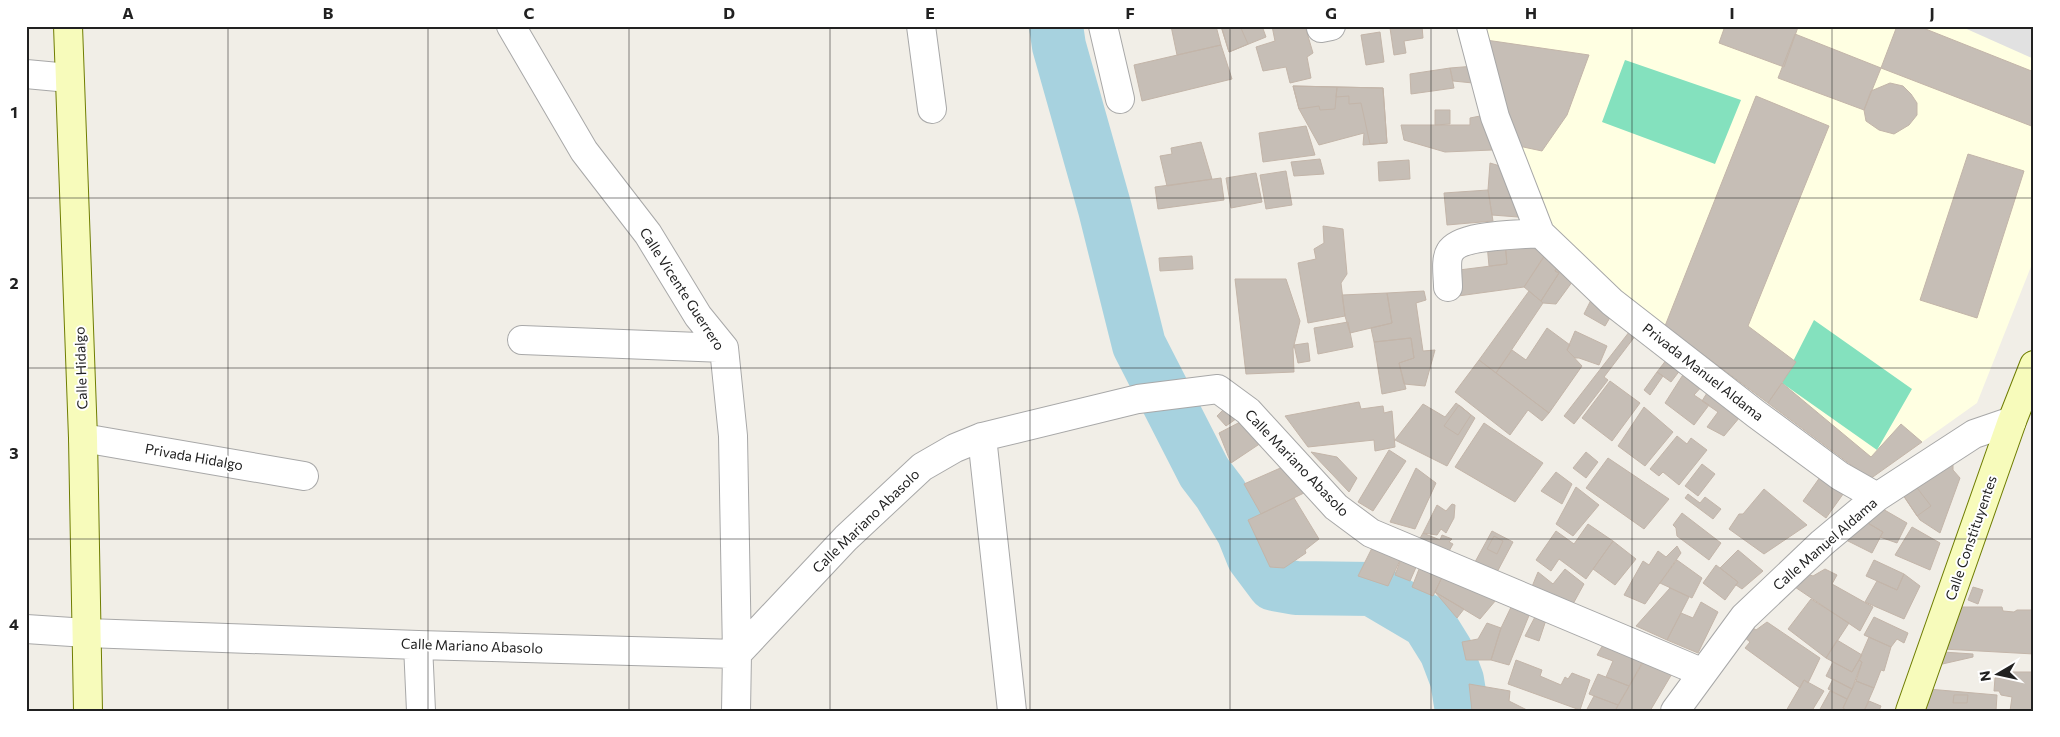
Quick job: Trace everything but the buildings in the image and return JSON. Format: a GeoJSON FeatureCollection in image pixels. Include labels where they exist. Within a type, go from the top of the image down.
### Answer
{"type":"FeatureCollection","features":[{"type":"Feature","properties":{"kind":"main road","name":"Calle Hidalgo"},"geometry":{"type":"LineString","coordinates":[[68,26],[83,438],[88,711]]}},
{"type":"Feature","properties":{"kind":"main road","name":"Calle Constituyentes"},"geometry":{"type":"LineString","coordinates":[[1910,711],[2012,421],[2034,365]]}},
{"type":"Feature","properties":{"kind":"street","name":"Calle Vicente Guerrero"},"geometry":{"type":"LineString","coordinates":[[511,26],[584,151],[648,234],[698,316],[724,348],[733,436],[736,711]]}},
{"type":"Feature","properties":{"kind":"street"},"geometry":{"type":"LineString","coordinates":[[921,26],[932,109]]}},
{"type":"Feature","properties":{"kind":"street"},"geometry":{"type":"LineString","coordinates":[[1103,26],[1120,99]]}},
{"type":"Feature","properties":{"kind":"street","name":"Privada Manuel Aldama"},"geometry":{"type":"LineString","coordinates":[[1471,26],[1495,117],[1540,233],[1612,302],[1756,414],[1840,476],[1877,497]]}},
{"type":"Feature","properties":{"kind":"street"},"geometry":{"type":"LineString","coordinates":[[26,74],[70,78]]}},
{"type":"Feature","properties":{"kind":"street"},"geometry":{"type":"LineString","coordinates":[[1448,287],[1449,254],[1454,246],[1480,238],[1540,233]]}},
{"type":"Feature","properties":{"kind":"street"},"geometry":{"type":"LineString","coordinates":[[522,340],[724,348]]}},
{"type":"Feature","properties":{"kind":"street","name":"Calle Mariano Abasolo"},"geometry":{"type":"LineString","coordinates":[[26,629],[87,633],[418,645],[736,654],[846,538],[922,467],[955,448],[982,437],[1138,399],[1218,389],[1248,411],[1336,507],[1371,533],[1701,672]]}},
{"type":"Feature","properties":{"kind":"street","name":"Calle Manuel Aldama"},"geometry":{"type":"LineString","coordinates":[[1675,711],[1701,672],[1744,617],[1822,542],[1877,497],[1974,434],[2012,421]]}},
{"type":"Feature","properties":{"kind":"street"},"geometry":{"type":"LineString","coordinates":[[982,437],[1012,711]]}},
{"type":"Feature","properties":{"kind":"street","name":"Privada Hidalgo"},"geometry":{"type":"LineString","coordinates":[[83,438],[304,476]]}},
{"type":"Feature","properties":{"kind":"street"},"geometry":{"type":"LineString","coordinates":[[418,645],[421,711]]}},
{"type":"Feature","properties":{"kind":"shaded area"},"geometry":{"type":"Polygon","coordinates":[[[1477,26],[2034,26],[2034,259],[1977,403],[1870,479],[1540,233],[1477,26]]]}},
{"type":"Feature","properties":{"kind":"shaded area"},"geometry":{"type":"Polygon","coordinates":[[[1960,26],[2034,26],[2034,59],[1960,26]]]}},
{"type":"Feature","properties":{"kind":"green space"},"geometry":{"type":"Polygon","coordinates":[[[1625,60],[1741,100],[1715,164],[1602,122],[1625,60]]]}},
{"type":"Feature","properties":{"kind":"green space"},"geometry":{"type":"Polygon","coordinates":[[[1814,320],[1912,389],[1877,450],[1782,383],[1814,320]]]}},
{"type":"Feature","properties":{"kind":"waterway"},"geometry":{"type":"LineString","coordinates":[[1056,26],[1059,46],[1105,209],[1139,345],[1204,472],[1220,493],[1243,531],[1253,556],[1274,584],[1296,588],[1372,589],[1428,622],[1446,651],[1457,680],[1462,711]]}}]}
